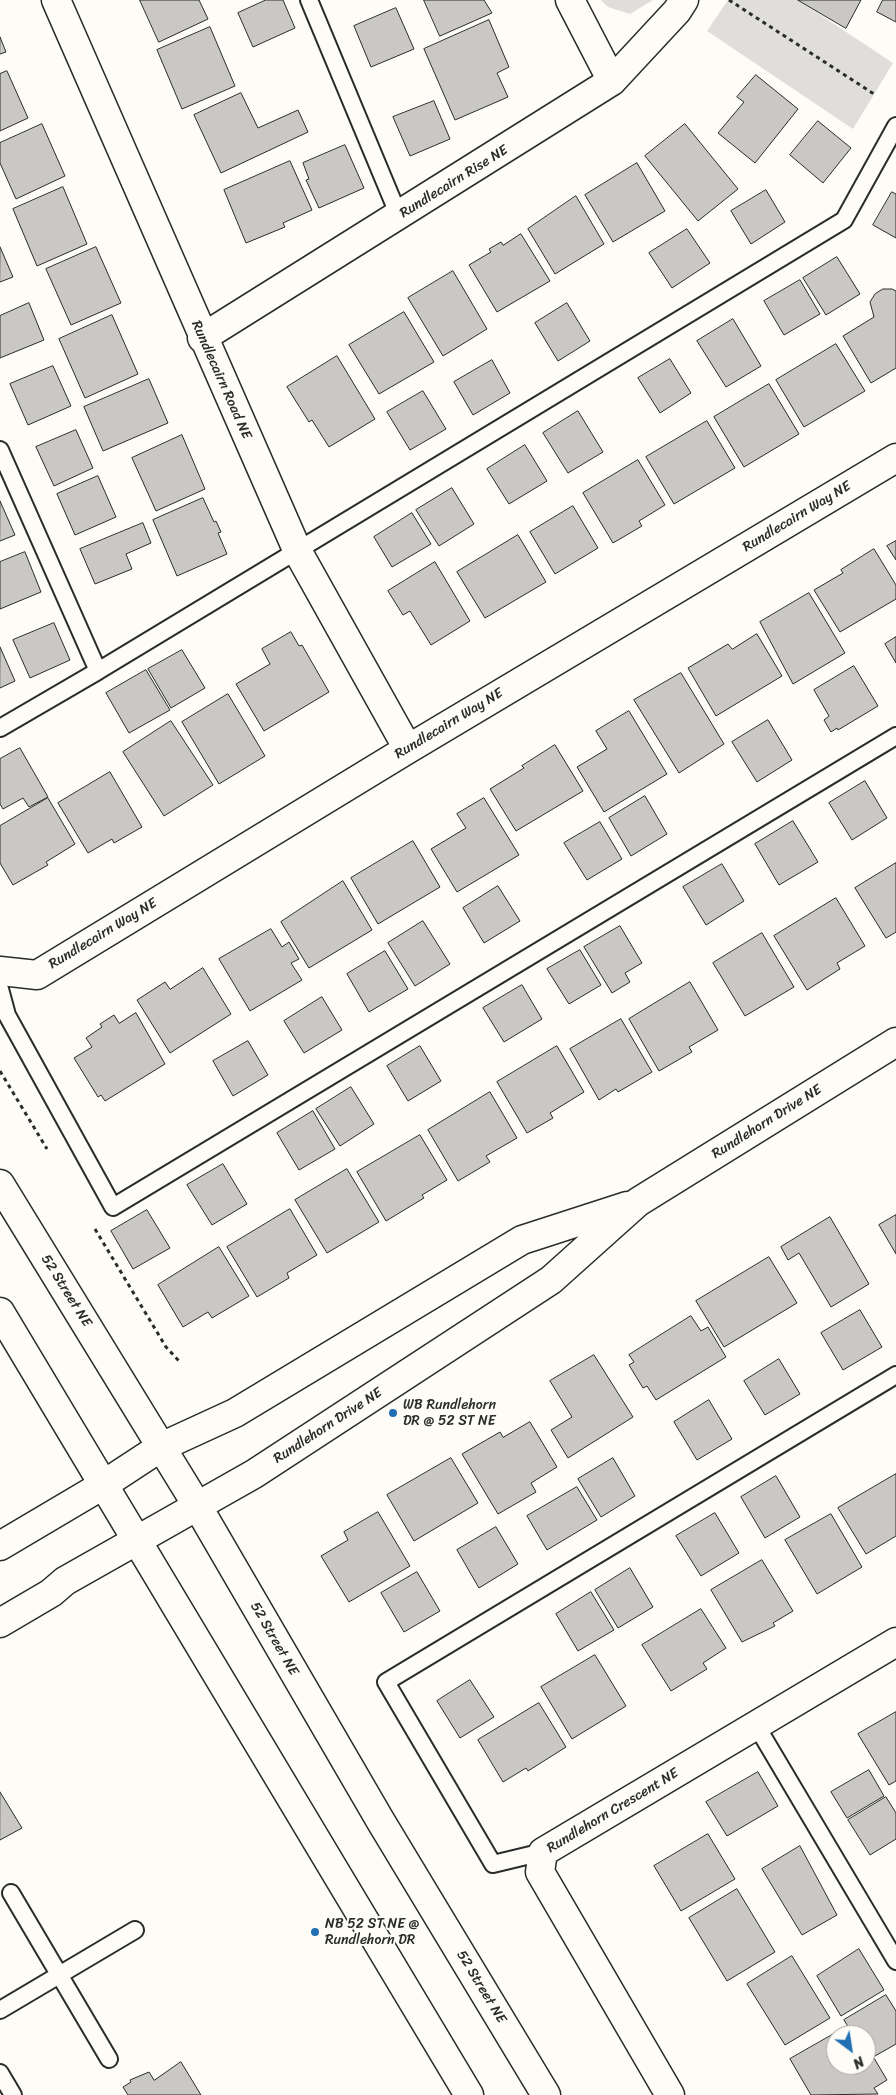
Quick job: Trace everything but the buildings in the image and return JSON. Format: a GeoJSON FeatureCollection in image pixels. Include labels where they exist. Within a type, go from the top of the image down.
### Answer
{"type":"FeatureCollection","features":[{"type":"Feature","properties":{"kind":"street","name":"Rundlecairn Road NE"},"geometry":{"type":"LineString","coordinates":[[56,0],[202,338],[298,552],[408,749]]}},
{"type":"Feature","properties":{"kind":"street"},"geometry":{"type":"LineString","coordinates":[[570,0],[612,81]]}},
{"type":"Feature","properties":{"kind":"street","name":"Rundlecairn Rise NE"},"geometry":{"type":"LineString","coordinates":[[202,338],[612,81],[684,0]]}},
{"type":"Feature","properties":{"kind":"street","name":"Rundlecairn Way NE"},"geometry":{"type":"LineString","coordinates":[[0,970],[37,975],[408,749],[896,458]]}},
{"type":"Feature","properties":{"kind":"street","name":"Rundlehorn Drive NE"},"geometry":{"type":"LineString","coordinates":[[0,1623],[51,1594],[65,1581],[254,1474],[551,1280],[638,1202],[896,1042]]}},
{"type":"Feature","properties":{"kind":"street","name":"52 Street NE"},"geometry":{"type":"LineString","coordinates":[[0,1184],[198,1507],[380,1820],[546,2095]]}},
{"type":"Feature","properties":{"kind":"street","name":"Rundlehorn Drive NE"},"geometry":{"type":"LineString","coordinates":[[0,1546],[103,1485],[160,1447],[236,1413],[522,1240],[638,1202]]}},
{"type":"Feature","properties":{"kind":"street"},"geometry":{"type":"LineString","coordinates":[[0,1312],[468,2095]]}},
{"type":"Feature","properties":{"kind":"street","name":"Rundlehorn Crescent NE"},"geometry":{"type":"LineString","coordinates":[[670,2095],[540,1872],[543,1852],[896,1642]]}},
{"type":"Feature","properties":{"kind":"lane"},"geometry":{"type":"LineString","coordinates":[[309,0],[399,216]]}},
{"type":"Feature","properties":{"kind":"lane"},"geometry":{"type":"LineString","coordinates":[[0,728],[298,552],[844,220],[896,126]]}},
{"type":"Feature","properties":{"kind":"lane"},"geometry":{"type":"LineString","coordinates":[[0,450],[98,670]]}},
{"type":"Feature","properties":{"kind":"lane"},"geometry":{"type":"LineString","coordinates":[[0,989],[7,1015],[113,1207],[896,736]]}},
{"type":"Feature","properties":{"kind":"lane"},"geometry":{"type":"LineString","coordinates":[[543,1852],[493,1864],[386,1682],[896,1375]]}},
{"type":"Feature","properties":{"kind":"lane"},"geometry":{"type":"LineString","coordinates":[[756,1725],[896,1961]]}},
{"type":"Feature","properties":{"kind":"lane"},"geometry":{"type":"LineString","coordinates":[[11,1893],[110,2059]]}},
{"type":"Feature","properties":{"kind":"lane"},"geometry":{"type":"LineString","coordinates":[[0,2010],[135,1930]]}},
{"type":"Feature","properties":{"kind":"lane"},"geometry":{"type":"LineString","coordinates":[[0,2073],[13,2095]]}},
{"type":"Feature","properties":{"kind":"path"},"geometry":{"type":"LineString","coordinates":[[729,0],[874,94]]}},
{"type":"Feature","properties":{"kind":"shaded area"},"geometry":{"type":"Polygon","coordinates":[[[601,0],[653,0],[630,14],[608,7],[601,0]]]}},
{"type":"Feature","properties":{"kind":"shaded area"},"geometry":{"type":"Polygon","coordinates":[[[728,0],[798,0],[893,63],[853,129],[707,31],[728,0]]]}},
{"type":"Feature","properties":{"kind":"place","name":"WB Rundlehorn DR @ 52 ST NE"},"geometry":{"type":"Point","coordinates":[393,1413]}},
{"type":"Feature","properties":{"kind":"place","name":"NB 52 ST NE @ Rundlehorn DR"},"geometry":{"type":"Point","coordinates":[315,1932]}}]}
